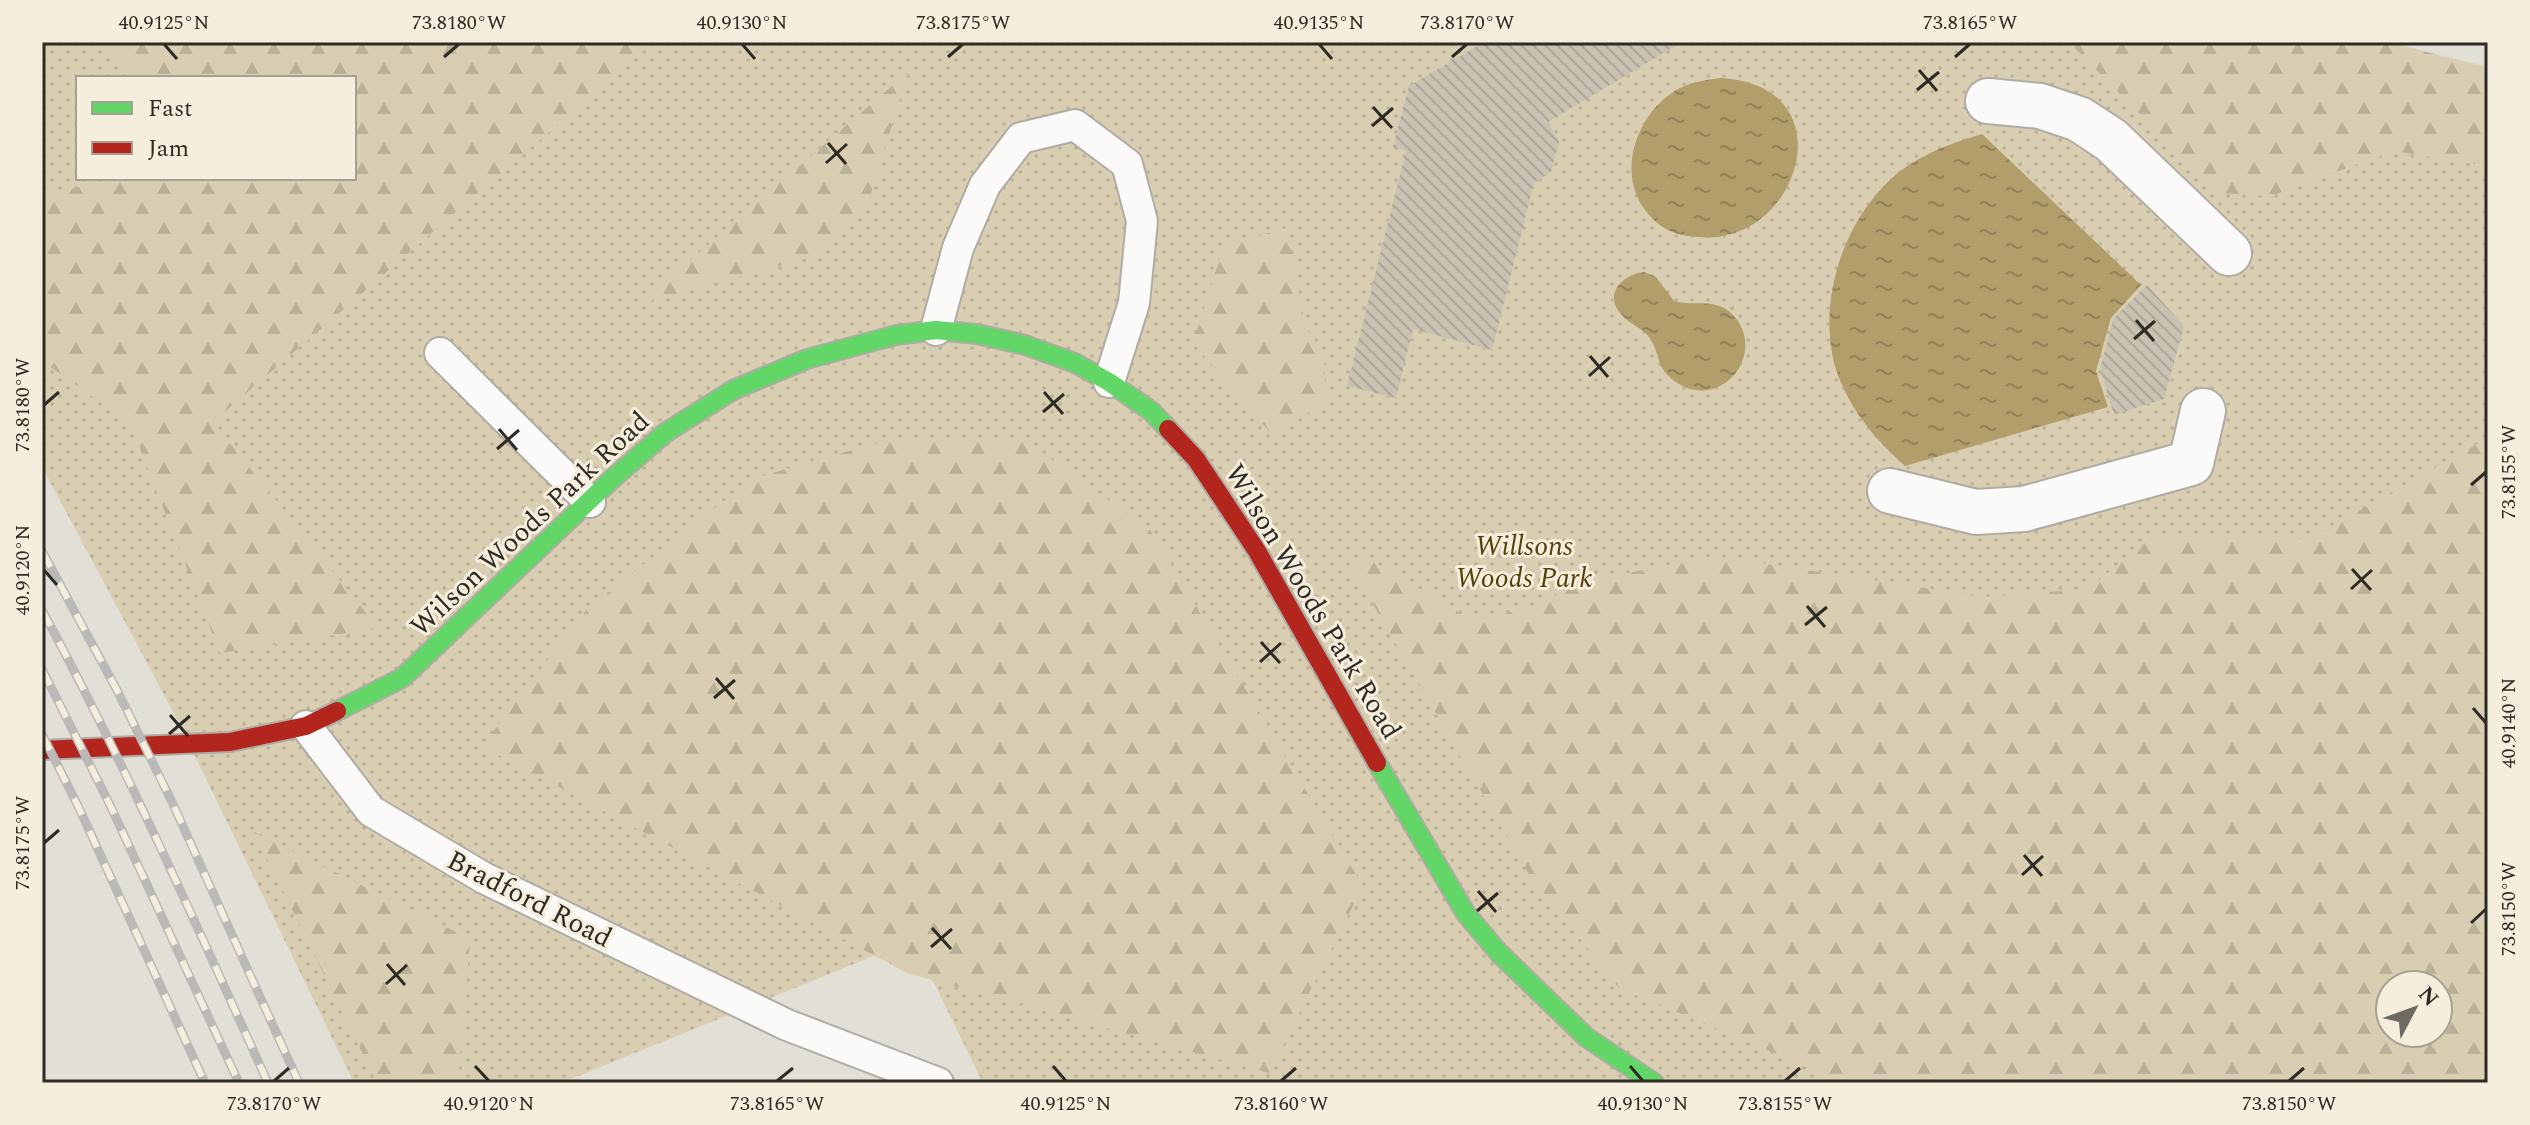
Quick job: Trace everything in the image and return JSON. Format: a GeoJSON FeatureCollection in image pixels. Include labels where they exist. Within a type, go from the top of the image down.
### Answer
{"type":"FeatureCollection","features":[{"type":"Feature","properties":{"kind":"street"},"geometry":{"type":"LineString","coordinates":[[1988,101],[2040,106],[2079,119],[2111,140],[2229,253]]}},
{"type":"Feature","properties":{"kind":"street","name":"Wilson Woods Park Road"},"geometry":{"type":"LineString","coordinates":[[42,750],[230,742],[306,726],[402,678],[665,433],[733,390],[807,359],[896,335],[936,330],[977,334],[1025,345],[1075,363],[1109,382],[1151,411],[1196,459],[1257,551],[1466,914],[1499,953],[1586,1037],[1654,1083]]}},
{"type":"Feature","properties":{"kind":"street"},"geometry":{"type":"LineString","coordinates":[[1890,491],[1976,512],[2024,509],[2191,463],[2203,411]]}},
{"type":"Feature","properties":{"kind":"lane"},"geometry":{"type":"LineString","coordinates":[[936,330],[958,248],[985,185],[1021,138],[1075,125],[1127,164],[1142,221],[1134,303],[1109,382]]}},
{"type":"Feature","properties":{"kind":"lane"},"geometry":{"type":"LineString","coordinates":[[440,353],[590,502]]}},
{"type":"Feature","properties":{"kind":"lane","name":"Bradford Road"},"geometry":{"type":"LineString","coordinates":[[306,726],[371,811],[484,878],[787,1025],[938,1083]]}},
{"type":"Feature","properties":{"kind":"green space","name":"Willsons Woods Park"},"geometry":{"type":"Polygon","coordinates":[[[42,42],[2247,42],[2488,111],[2488,1083],[983,1083],[913,940],[561,1083],[354,1083],[177,719],[42,467],[42,42]]]}},
{"type":"Feature","properties":{"kind":"green space"},"geometry":{"type":"Polygon","coordinates":[[[102,42],[653,42],[213,422],[378,628],[220,653],[130,423],[42,361],[42,195],[113,180],[356,180],[356,76],[136,76],[102,42]]]}},
{"type":"Feature","properties":{"kind":"green space"},"geometry":{"type":"Polygon","coordinates":[[[2069,42],[2387,42],[2488,67],[2488,166],[2393,151],[2271,196],[2217,193],[2069,42]]]}},
{"type":"Feature","properties":{"kind":"green space"},"geometry":{"type":"Polygon","coordinates":[[[908,72],[867,207],[823,254],[641,303],[908,72]]]}},
{"type":"Feature","properties":{"kind":"green space"},"geometry":{"type":"Polygon","coordinates":[[[1287,228],[1305,326],[1324,354],[1326,401],[1273,436],[1193,343],[1224,245],[1287,228]]]}},
{"type":"Feature","properties":{"kind":"green space"},"geometry":{"type":"Polygon","coordinates":[[[887,440],[1027,442],[1151,531],[1363,886],[1269,1073],[907,973],[482,746],[586,610],[752,479],[887,440]]]}},
{"type":"Feature","properties":{"kind":"green space"},"geometry":{"type":"Polygon","coordinates":[[[2477,444],[2488,444],[2488,1083],[1827,1083],[1813,1069],[1619,988],[1528,873],[1347,559],[1369,559],[1474,621],[1534,607],[1578,583],[1713,556],[1985,597],[2088,589],[2156,534],[2309,539],[2477,444]]]}},
{"type":"Feature","properties":{"kind":"green space"},"geometry":{"type":"Polygon","coordinates":[[[254,832],[470,939],[458,1083],[377,1083],[254,832]]]}},
{"type":"Feature","properties":{"kind":"water"},"geometry":{"type":"Polygon","coordinates":[[[1721,78],[1761,87],[1786,107],[1797,134],[1796,164],[1784,193],[1763,217],[1734,233],[1698,237],[1678,234],[1655,221],[1639,200],[1633,183],[1635,146],[1641,128],[1665,99],[1690,84],[1721,78]]]}},
{"type":"Feature","properties":{"kind":"water"},"geometry":{"type":"Polygon","coordinates":[[[1982,134],[2141,285],[2111,318],[2096,371],[2108,407],[1905,466],[1867,426],[1839,378],[1829,323],[1838,266],[1862,214],[1879,191],[1899,172],[1939,149],[1982,134]]]}},
{"type":"Feature","properties":{"kind":"water"},"geometry":{"type":"Polygon","coordinates":[[[1644,272],[1656,277],[1674,301],[1711,304],[1732,314],[1740,324],[1745,348],[1743,360],[1730,379],[1708,390],[1694,390],[1681,385],[1665,372],[1649,337],[1624,317],[1614,299],[1623,281],[1644,272]]]}},
{"type":"Feature","properties":{"kind":"building"},"geometry":{"type":"Polygon","coordinates":[[[1484,42],[1682,42],[1548,122],[1559,142],[1551,172],[1534,183],[1492,350],[1413,329],[1396,398],[1347,386],[1406,151],[1393,147],[1409,86],[1484,42]]]}},
{"type":"Feature","properties":{"kind":"building"},"geometry":{"type":"Polygon","coordinates":[[[2147,285],[2184,326],[2164,399],[2114,415],[2100,369],[2113,319],[2147,285]]]}},
{"type":"Feature","properties":{"kind":"railway"},"geometry":{"type":"LineString","coordinates":[[42,551],[118,692],[172,802],[299,1083]]}},
{"type":"Feature","properties":{"kind":"railway"},"geometry":{"type":"LineString","coordinates":[[42,610],[131,785],[268,1083]]}},
{"type":"Feature","properties":{"kind":"railway"},"geometry":{"type":"LineString","coordinates":[[42,669],[110,805],[239,1083]]}},
{"type":"Feature","properties":{"kind":"railway"},"geometry":{"type":"LineString","coordinates":[[42,734],[205,1083]]}},
{"type":"Feature","properties":{"kind":"traffic: fast"},"geometry":{"type":"LineString","coordinates":[[337,711],[402,678],[611,480],[665,433],[733,390],[807,359],[896,335],[936,330],[977,334],[1025,345],[1075,363],[1151,411],[1168,429]]}},
{"type":"Feature","properties":{"kind":"traffic: fast"},"geometry":{"type":"LineString","coordinates":[[1377,763],[1466,914],[1499,953],[1586,1037],[1654,1083]]}},
{"type":"Feature","properties":{"kind":"traffic: jam"},"geometry":{"type":"LineString","coordinates":[[1168,429],[1196,459],[1257,551],[1377,763]]}},
{"type":"Feature","properties":{"kind":"traffic: jam"},"geometry":{"type":"LineString","coordinates":[[42,750],[230,742],[306,726],[337,711]]}}]}
